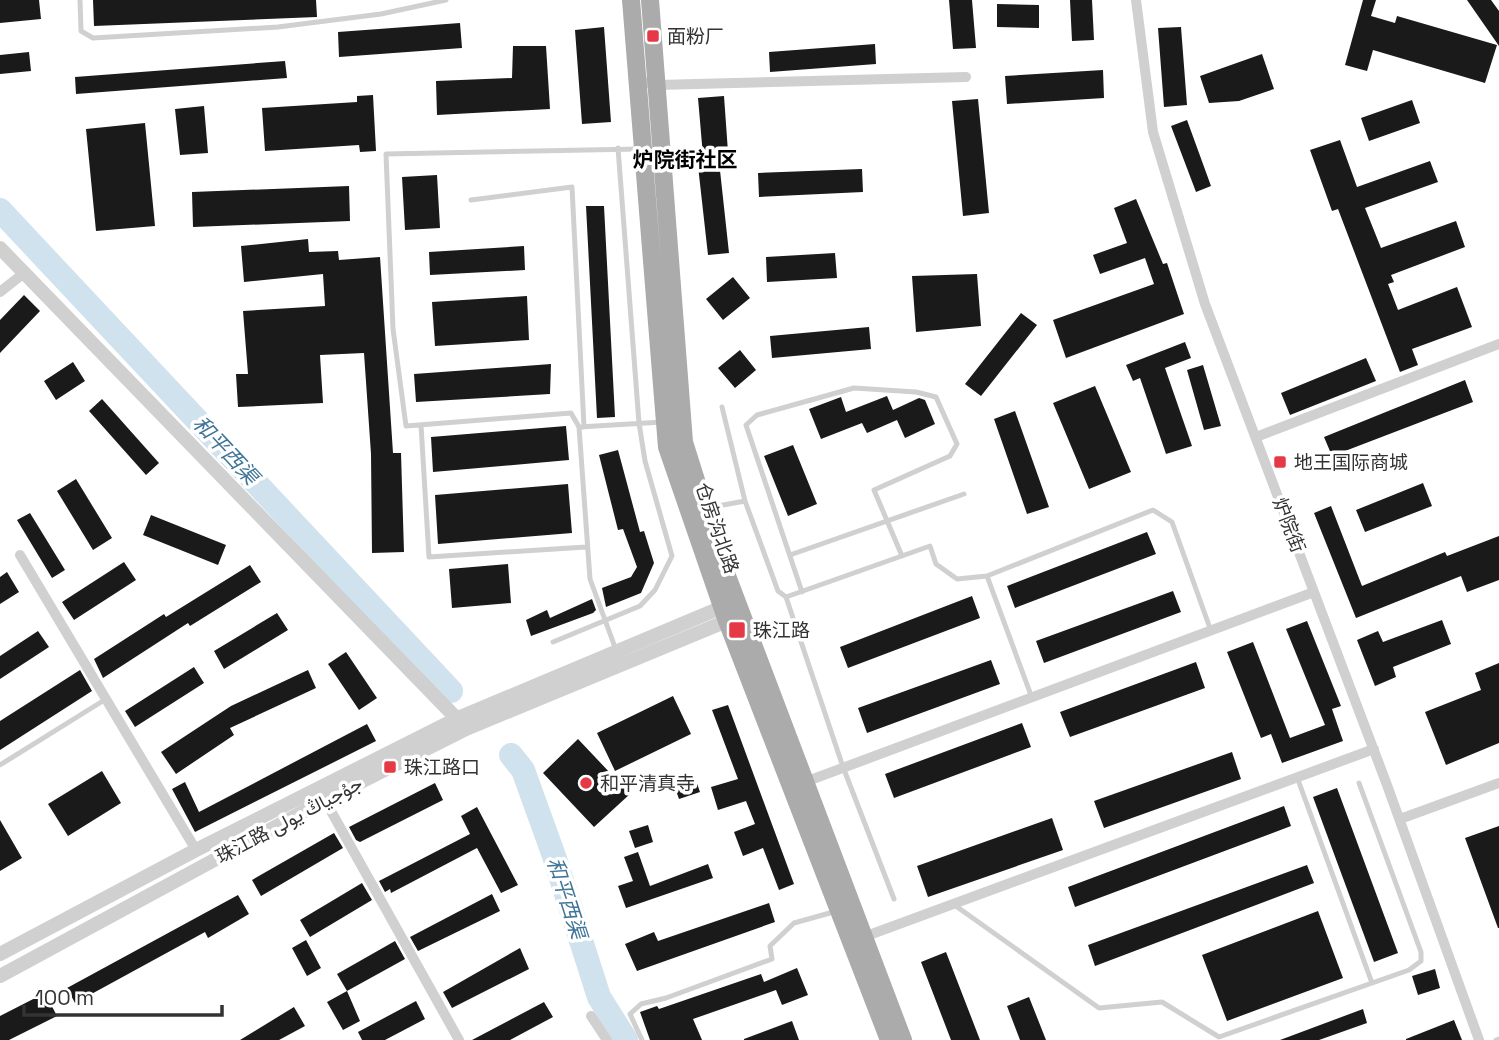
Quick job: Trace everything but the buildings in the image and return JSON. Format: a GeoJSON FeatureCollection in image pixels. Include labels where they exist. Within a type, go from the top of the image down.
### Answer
{"type":"FeatureCollection","features":[{"type":"Feature","properties":{"kind":"main road","name":"仓房沟北路"},"geometry":{"type":"LineString","coordinates":[[631,0],[667,447],[732,611],[805,782],[889,1040]]}},
{"type":"Feature","properties":{"kind":"main road","name":"仓房沟北路"},"geometry":{"type":"LineString","coordinates":[[650,0],[684,442],[732,611],[840,910],[858,939],[903,1040]]}},
{"type":"Feature","properties":{"kind":"street","name":"炉院街"},"geometry":{"type":"LineString","coordinates":[[1136,0],[1153,132],[1205,304],[1374,749],[1479,1040]]}},
{"type":"Feature","properties":{"kind":"street"},"geometry":{"type":"LineString","coordinates":[[637,80],[657,85],[967,77]]}},
{"type":"Feature","properties":{"kind":"street"},"geometry":{"type":"LineString","coordinates":[[0,248],[462,723]]}},
{"type":"Feature","properties":{"kind":"street"},"geometry":{"type":"LineString","coordinates":[[0,292],[24,273]]}},
{"type":"Feature","properties":{"kind":"street"},"geometry":{"type":"LineString","coordinates":[[1256,437],[1499,344]]}},
{"type":"Feature","properties":{"kind":"street"},"geometry":{"type":"LineString","coordinates":[[20,555],[196,850]]}},
{"type":"Feature","properties":{"kind":"street"},"geometry":{"type":"LineString","coordinates":[[805,782],[1314,592]]}},
{"type":"Feature","properties":{"kind":"street","name":"珠江路 جۇجياڭ يولى"},"geometry":{"type":"LineString","coordinates":[[462,723],[732,611]]}},
{"type":"Feature","properties":{"kind":"street","name":"珠江路 جۇجياڭ يولى"},"geometry":{"type":"LineString","coordinates":[[0,976],[322,795],[462,723],[616,650],[732,611]]}},
{"type":"Feature","properties":{"kind":"street"},"geometry":{"type":"LineString","coordinates":[[858,939],[1374,749]]}},
{"type":"Feature","properties":{"kind":"street"},"geometry":{"type":"LineString","coordinates":[[1400,819],[1499,783]]}},
{"type":"Feature","properties":{"kind":"street"},"geometry":{"type":"LineString","coordinates":[[322,795],[459,1040]]}},
{"type":"Feature","properties":{"kind":"street","name":"珠江路 جۇجياڭ يولى"},"geometry":{"type":"LineString","coordinates":[[0,954],[196,850],[322,795]]}},
{"type":"Feature","properties":{"kind":"street"},"geometry":{"type":"LineString","coordinates":[[591,1016],[607,1040]]}},
{"type":"Feature","properties":{"kind":"lane"},"geometry":{"type":"LineString","coordinates":[[80,0],[82,31],[93,38],[278,27],[381,15],[446,0]]}},
{"type":"Feature","properties":{"kind":"lane"},"geometry":{"type":"LineString","coordinates":[[553,642],[639,606],[655,590],[672,556],[645,461],[639,423],[618,148]]}},
{"type":"Feature","properties":{"kind":"lane"},"geometry":{"type":"LineString","coordinates":[[582,427],[572,413],[406,426],[393,329],[386,154],[643,149]]}},
{"type":"Feature","properties":{"kind":"lane"},"geometry":{"type":"LineString","coordinates":[[471,200],[572,187],[586,547],[590,579],[616,650]]}},
{"type":"Feature","properties":{"kind":"lane"},"geometry":{"type":"LineString","coordinates":[[802,592],[746,425],[757,415],[854,388],[916,392],[936,397],[957,444],[950,456],[874,490],[902,556]]}},
{"type":"Feature","properties":{"kind":"lane"},"geometry":{"type":"LineString","coordinates":[[722,407],[745,501],[778,592],[786,597],[843,767],[894,899]]}},
{"type":"Feature","properties":{"kind":"lane"},"geometry":{"type":"LineString","coordinates":[[582,427],[665,422]]}},
{"type":"Feature","properties":{"kind":"lane"},"geometry":{"type":"LineString","coordinates":[[421,425],[429,557],[586,547]]}},
{"type":"Feature","properties":{"kind":"lane"},"geometry":{"type":"LineString","coordinates":[[790,555],[964,494]]}},
{"type":"Feature","properties":{"kind":"lane"},"geometry":{"type":"LineString","coordinates":[[705,509],[745,501]]}},
{"type":"Feature","properties":{"kind":"lane"},"geometry":{"type":"LineString","coordinates":[[786,597],[930,546],[936,564],[957,579],[987,576],[1153,510],[1172,522],[1212,631]]}},
{"type":"Feature","properties":{"kind":"lane"},"geometry":{"type":"LineString","coordinates":[[987,576],[1032,698]]}},
{"type":"Feature","properties":{"kind":"lane"},"geometry":{"type":"LineString","coordinates":[[0,765],[106,699]]}},
{"type":"Feature","properties":{"kind":"lane"},"geometry":{"type":"LineString","coordinates":[[1297,777],[1371,983]]}},
{"type":"Feature","properties":{"kind":"lane"},"geometry":{"type":"LineString","coordinates":[[953,904],[1099,1008],[1162,1002],[1219,1037],[1409,970],[1421,961],[1422,952],[1359,783]]}},
{"type":"Feature","properties":{"kind":"lane"},"geometry":{"type":"LineString","coordinates":[[642,1040],[630,1014],[641,1004],[666,998],[772,959],[770,946],[789,927],[840,910]]}},
{"type":"Feature","properties":{"kind":"waterway","name":"和平西渠"},"geometry":{"type":"LineString","coordinates":[[0,210],[451,691]]}},
{"type":"Feature","properties":{"kind":"waterway","name":"和平西渠"},"geometry":{"type":"LineString","coordinates":[[511,755],[523,770],[599,997],[626,1040]]}},
{"type":"Feature","properties":{"kind":"place","name":"面粉厂"},"geometry":{"type":"Point","coordinates":[653,36]}},
{"type":"Feature","properties":{"kind":"place","name":"地王国际商城"},"geometry":{"type":"Point","coordinates":[1280,462]}},
{"type":"Feature","properties":{"kind":"place","name":"珠江路"},"geometry":{"type":"Point","coordinates":[737,630]}},
{"type":"Feature","properties":{"kind":"place","name":"珠江路口"},"geometry":{"type":"Point","coordinates":[390,767]}},
{"type":"Feature","properties":{"kind":"place","name":"和平清真寺"},"geometry":{"type":"Point","coordinates":[586,783]}},
{"type":"Feature","properties":{"kind":"district","name":"炉院街社区"},"geometry":{"type":"Point","coordinates":[685,159]}}]}
